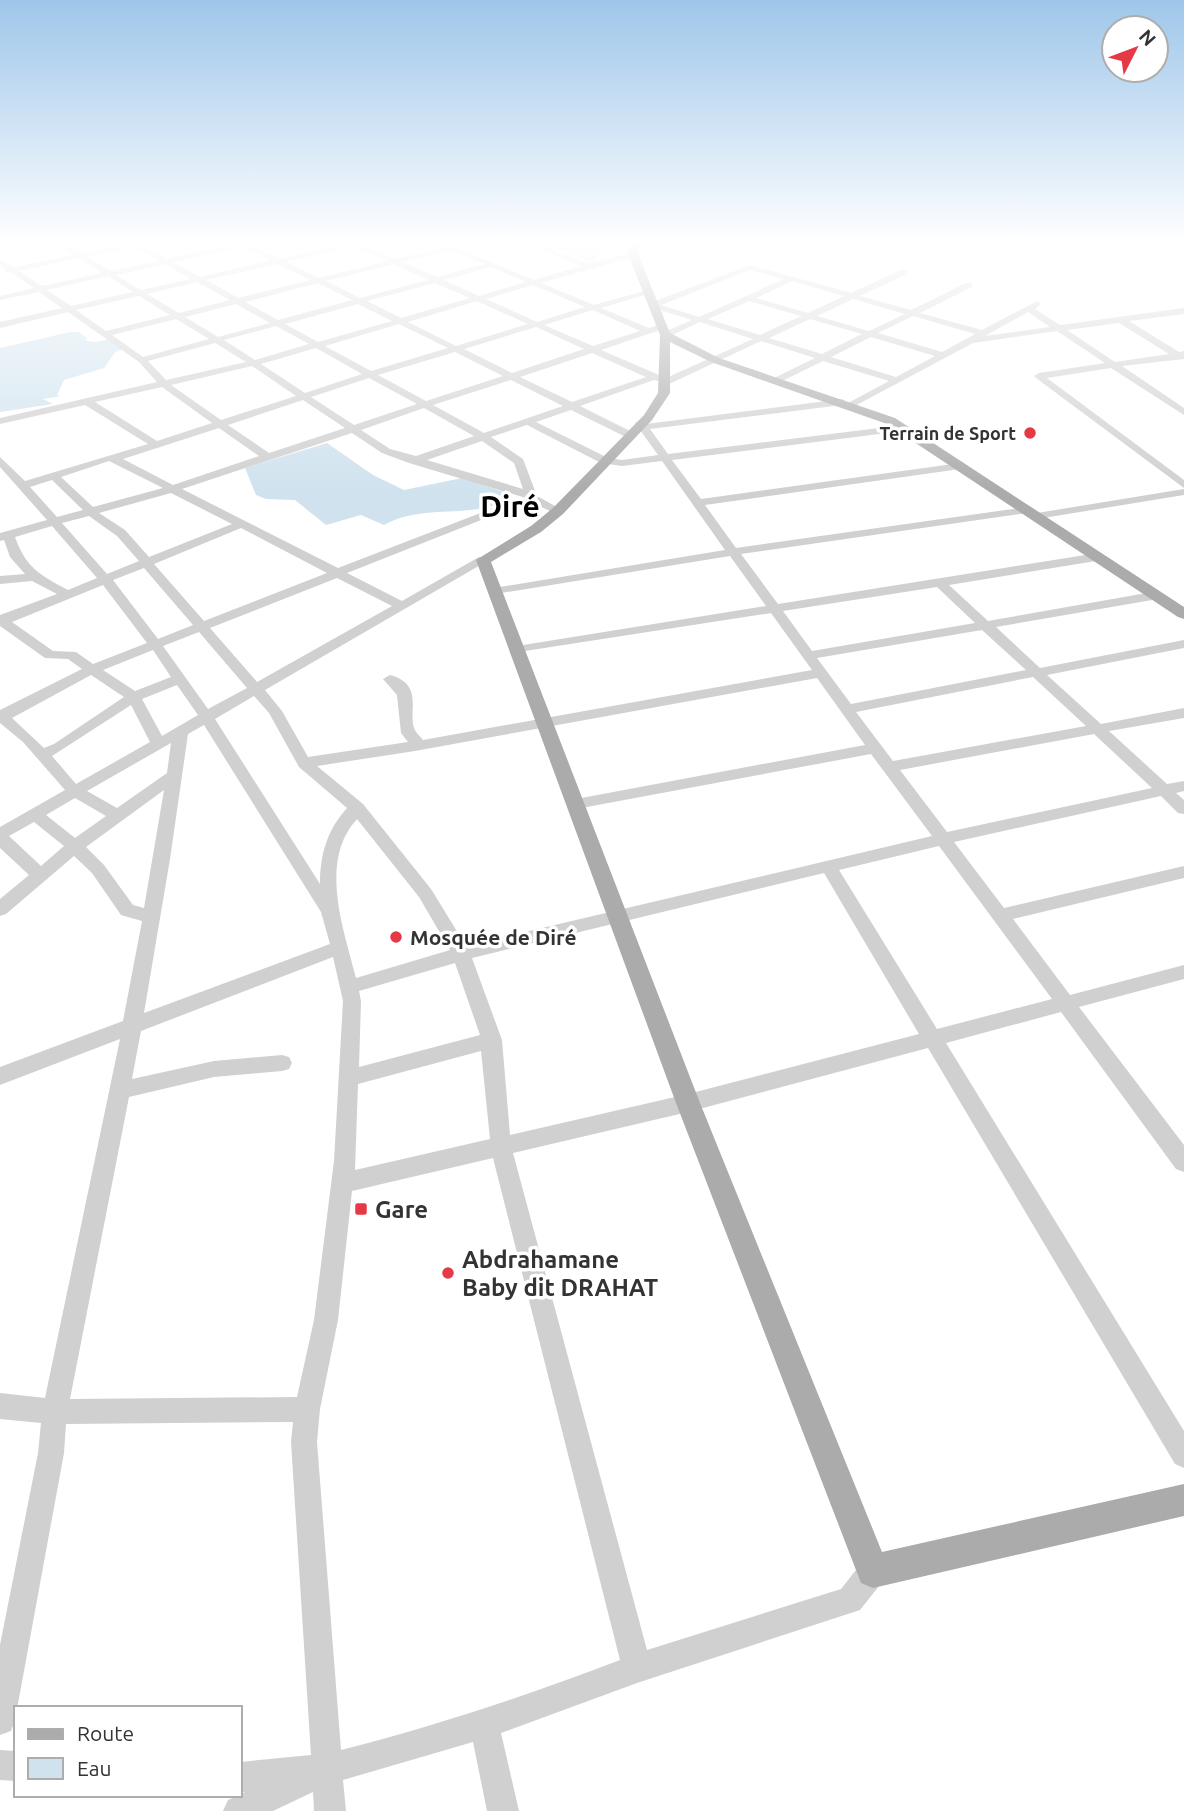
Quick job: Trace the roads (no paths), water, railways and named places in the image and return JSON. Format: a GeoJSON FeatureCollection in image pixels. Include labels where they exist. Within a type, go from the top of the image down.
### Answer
{"type":"FeatureCollection","features":[{"type":"Feature","properties":{"kind":"main road"},"geometry":{"type":"LineString","coordinates":[[658,326],[658,404],[558,511],[536,529],[483,560],[688,1103],[873,1571],[1184,1500]]}},
{"type":"Feature","properties":{"kind":"main road"},"geometry":{"type":"LineString","coordinates":[[659,331],[715,360],[847,403],[903,428],[1184,614]]}},
{"type":"Feature","properties":{"kind":"street"},"geometry":{"type":"LineString","coordinates":[[92,326],[142,360],[164,385],[267,457]]}},
{"type":"Feature","properties":{"kind":"street"},"geometry":{"type":"LineString","coordinates":[[104,334],[137,326]]}},
{"type":"Feature","properties":{"kind":"street"},"geometry":{"type":"LineString","coordinates":[[192,326],[386,451],[531,497],[558,511]]}},
{"type":"Feature","properties":{"kind":"street"},"geometry":{"type":"LineString","coordinates":[[142,360],[271,326]]}},
{"type":"Feature","properties":{"kind":"street"},"geometry":{"type":"LineString","coordinates":[[280,326],[485,438],[519,461],[531,497]]}},
{"type":"Feature","properties":{"kind":"street"},"geometry":{"type":"LineString","coordinates":[[0,421],[254,363],[389,326]]}},
{"type":"Feature","properties":{"kind":"street"},"geometry":{"type":"LineString","coordinates":[[409,326],[572,407],[638,428],[847,403],[996,326]]}},
{"type":"Feature","properties":{"kind":"street"},"geometry":{"type":"LineString","coordinates":[[22,486],[114,459],[303,395],[533,326]]}},
{"type":"Feature","properties":{"kind":"street"},"geometry":{"type":"LineString","coordinates":[[536,326],[660,380]]}},
{"type":"Feature","properties":{"kind":"street"},"geometry":{"type":"LineString","coordinates":[[644,326],[659,331]]}},
{"type":"Feature","properties":{"kind":"street"},"geometry":{"type":"LineString","coordinates":[[67,594],[34,577],[16,557],[4,536],[172,489],[592,350],[678,326]]}},
{"type":"Feature","properties":{"kind":"street"},"geometry":{"type":"LineString","coordinates":[[721,326],[895,380]]}},
{"type":"Feature","properties":{"kind":"street"},"geometry":{"type":"LineString","coordinates":[[414,461],[660,380],[715,360],[788,326]]}},
{"type":"Feature","properties":{"kind":"street"},"geometry":{"type":"LineString","coordinates":[[841,326],[942,355]]}},
{"type":"Feature","properties":{"kind":"street"},"geometry":{"type":"LineString","coordinates":[[775,381],[887,326]]}},
{"type":"Feature","properties":{"kind":"street"},"geometry":{"type":"LineString","coordinates":[[956,326],[982,333]]}},
{"type":"Feature","properties":{"kind":"street"},"geometry":{"type":"LineString","coordinates":[[969,341],[1069,326]]}},
{"type":"Feature","properties":{"kind":"street"},"geometry":{"type":"LineString","coordinates":[[1130,326],[1182,356]]}},
{"type":"Feature","properties":{"kind":"street"},"geometry":{"type":"LineString","coordinates":[[1055,327],[1184,412]]}},
{"type":"Feature","properties":{"kind":"street"},"geometry":{"type":"LineString","coordinates":[[1182,356],[1039,376],[1184,485]]}},
{"type":"Feature","properties":{"kind":"street"},"geometry":{"type":"LineString","coordinates":[[1166,400],[1184,398]]}},
{"type":"Feature","properties":{"kind":"street"},"geometry":{"type":"LineString","coordinates":[[88,402],[156,444]]}},
{"type":"Feature","properties":{"kind":"street"},"geometry":{"type":"LineString","coordinates":[[529,422],[606,461],[622,463],[666,460],[903,428]]}},
{"type":"Feature","properties":{"kind":"street"},"geometry":{"type":"LineString","coordinates":[[638,428],[666,460],[846,709],[1184,1161]]}},
{"type":"Feature","properties":{"kind":"street"},"geometry":{"type":"LineString","coordinates":[[114,459],[402,606]]}},
{"type":"Feature","properties":{"kind":"street"},"geometry":{"type":"LineString","coordinates":[[0,460],[127,604],[205,715],[302,866],[311,885],[331,912]]}},
{"type":"Feature","properties":{"kind":"street"},"geometry":{"type":"LineString","coordinates":[[698,503],[960,466]]}},
{"type":"Feature","properties":{"kind":"street"},"geometry":{"type":"LineString","coordinates":[[54,476],[92,513],[121,533],[275,712],[304,763],[357,808],[425,893],[461,954],[492,1040],[501,1146],[638,1668]]}},
{"type":"Feature","properties":{"kind":"street"},"geometry":{"type":"LineString","coordinates":[[494,592],[733,552],[1184,492]]}},
{"type":"Feature","properties":{"kind":"street"},"geometry":{"type":"LineString","coordinates":[[117,815],[74,791],[42,755],[1,717],[90,670],[531,497]]}},
{"type":"Feature","properties":{"kind":"street"},"geometry":{"type":"LineString","coordinates":[[1,621],[240,524]]}},
{"type":"Feature","properties":{"kind":"street"},"geometry":{"type":"LineString","coordinates":[[517,650],[1098,557]]}},
{"type":"Feature","properties":{"kind":"street"},"geometry":{"type":"LineString","coordinates":[[40,875],[0,834],[205,715],[257,691],[483,560]]}},
{"type":"Feature","properties":{"kind":"street"},"geometry":{"type":"LineString","coordinates":[[0,580],[34,577]]}},
{"type":"Feature","properties":{"kind":"street"},"geometry":{"type":"LineString","coordinates":[[941,584],[1184,809]]}},
{"type":"Feature","properties":{"kind":"street"},"geometry":{"type":"LineString","coordinates":[[808,656],[1158,596]]}},
{"type":"Feature","properties":{"kind":"street"},"geometry":{"type":"LineString","coordinates":[[1,621],[50,655],[71,655],[134,697],[158,743]]}},
{"type":"Feature","properties":{"kind":"street"},"geometry":{"type":"LineString","coordinates":[[846,709],[1035,671],[1184,645]]}},
{"type":"Feature","properties":{"kind":"street"},"geometry":{"type":"LineString","coordinates":[[304,763],[415,746],[820,673]]}},
{"type":"Feature","properties":{"kind":"street"},"geometry":{"type":"LineString","coordinates":[[42,755],[59,747],[134,697],[179,679]]}},
{"type":"Feature","properties":{"kind":"street"},"geometry":{"type":"LineString","coordinates":[[390,679],[399,682],[405,691],[408,733],[416,739],[415,746]]}},
{"type":"Feature","properties":{"kind":"street"},"geometry":{"type":"LineString","coordinates":[[889,767],[1184,713]]}},
{"type":"Feature","properties":{"kind":"street"},"geometry":{"type":"LineString","coordinates":[[0,1720],[51,1453],[54,1412],[132,1025],[176,774],[181,729]]}},
{"type":"Feature","properties":{"kind":"street"},"geometry":{"type":"LineString","coordinates":[[576,804],[875,748]]}},
{"type":"Feature","properties":{"kind":"street"},"geometry":{"type":"LineString","coordinates":[[0,909],[75,846],[176,774]]}},
{"type":"Feature","properties":{"kind":"street"},"geometry":{"type":"LineString","coordinates":[[349,986],[461,954],[943,839],[1184,786]]}},
{"type":"Feature","properties":{"kind":"street"},"geometry":{"type":"LineString","coordinates":[[330,1811],[304,1442],[307,1409],[326,1320],[343,1182],[349,1078],[352,1001],[327,885],[340,830],[357,808]]}},
{"type":"Feature","properties":{"kind":"street"},"geometry":{"type":"LineString","coordinates":[[34,814],[75,846],[98,869],[127,909],[151,917]]}},
{"type":"Feature","properties":{"kind":"street"},"geometry":{"type":"LineString","coordinates":[[829,867],[1184,1455]]}},
{"type":"Feature","properties":{"kind":"street"},"geometry":{"type":"LineString","coordinates":[[1000,916],[1184,872]]}},
{"type":"Feature","properties":{"kind":"street"},"geometry":{"type":"LineString","coordinates":[[0,1076],[340,947]]}},
{"type":"Feature","properties":{"kind":"street"},"geometry":{"type":"LineString","coordinates":[[343,1182],[688,1103],[1184,972]]}},
{"type":"Feature","properties":{"kind":"street"},"geometry":{"type":"LineString","coordinates":[[349,1078],[492,1040]]}},
{"type":"Feature","properties":{"kind":"street"},"geometry":{"type":"LineString","coordinates":[[120,1090],[214,1069],[282,1063]]}},
{"type":"Feature","properties":{"kind":"street"},"geometry":{"type":"LineString","coordinates":[[0,1406],[54,1412],[307,1409]]}},
{"type":"Feature","properties":{"kind":"street"},"geometry":{"type":"LineString","coordinates":[[242,1777],[327,1769],[409,1748],[484,1724],[638,1668],[850,1600],[873,1571]]}},
{"type":"Feature","properties":{"kind":"street"},"geometry":{"type":"LineString","coordinates":[[484,1724],[503,1811]]}},
{"type":"Feature","properties":{"kind":"street"},"geometry":{"type":"LineString","coordinates":[[239,1811],[327,1769]]}},
{"type":"Feature","properties":{"kind":"water"},"geometry":{"type":"Polygon","coordinates":[[[79,332],[88,341],[97,342],[109,338],[128,347],[115,352],[104,368],[64,380],[57,395],[61,396],[43,399],[53,404],[0,412],[0,348],[79,332]]]}},
{"type":"Feature","properties":{"kind":"water"},"geometry":{"type":"Polygon","coordinates":[[[327,443],[373,475],[404,490],[462,478],[510,494],[508,502],[475,509],[415,514],[384,525],[361,515],[326,525],[295,500],[266,499],[256,495],[245,468],[327,443]]]}},
{"type":"Feature","properties":{"kind":"place","name":"Terrain de Sport"},"geometry":{"type":"Point","coordinates":[1030,433]}},
{"type":"Feature","properties":{"kind":"place","name":"Mosquée de Diré"},"geometry":{"type":"Point","coordinates":[396,937]}},
{"type":"Feature","properties":{"kind":"place","name":"Gare"},"geometry":{"type":"Point","coordinates":[361,1209]}},
{"type":"Feature","properties":{"kind":"place","name":"Abdrahamane Baby dit DRAHAT"},"geometry":{"type":"Point","coordinates":[448,1273]}},
{"type":"Feature","properties":{"kind":"district","name":"Diré"},"geometry":{"type":"Point","coordinates":[510,506]}}]}
